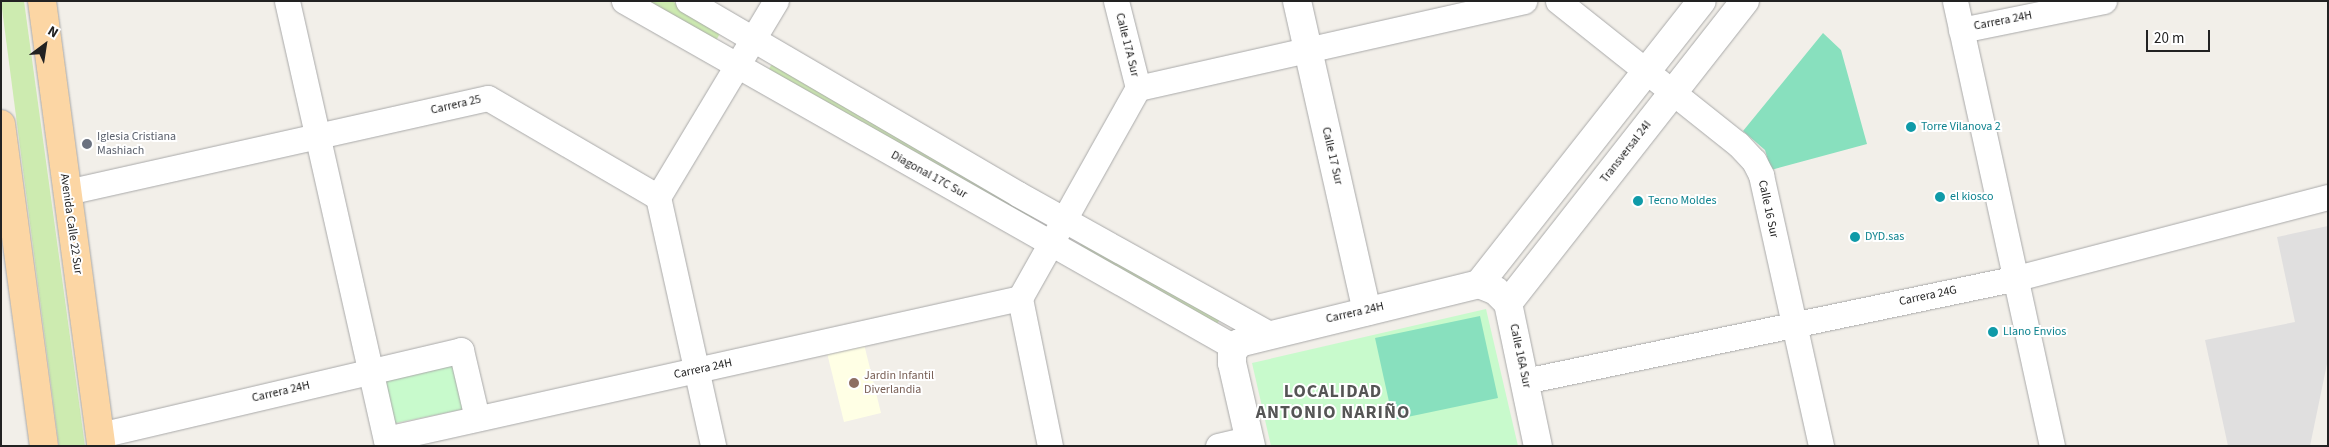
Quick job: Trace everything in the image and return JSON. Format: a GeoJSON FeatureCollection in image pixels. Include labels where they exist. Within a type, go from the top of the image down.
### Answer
{"type":"FeatureCollection","features":[{"type":"Feature","properties":{"kind":"main road","name":"Avenida Calle 22 Sur"},"geometry":{"type":"LineString","coordinates":[[42,1],[100,440]]}},
{"type":"Feature","properties":{"kind":"main road"},"geometry":{"type":"LineString","coordinates":[[1,124],[6,203],[44,446]]}},
{"type":"Feature","properties":{"kind":"street"},"geometry":{"type":"LineString","coordinates":[[287,1],[386,442]]}},
{"type":"Feature","properties":{"kind":"street","name":"Diagonal 17C Sur"},"geometry":{"type":"LineString","coordinates":[[624,1],[1234,347]]}},
{"type":"Feature","properties":{"kind":"street"},"geometry":{"type":"LineString","coordinates":[[688,1],[1064,220],[1270,334]]}},
{"type":"Feature","properties":{"kind":"street"},"geometry":{"type":"LineString","coordinates":[[713,446],[658,197],[776,1]]}},
{"type":"Feature","properties":{"kind":"street","name":"Calle 17A Sur"},"geometry":{"type":"LineString","coordinates":[[1116,1],[1138,88]]}},
{"type":"Feature","properties":{"kind":"street","name":"Calle 17 Sur"},"geometry":{"type":"LineString","coordinates":[[1297,1],[1367,311]]}},
{"type":"Feature","properties":{"kind":"street"},"geometry":{"type":"LineString","coordinates":[[1050,446],[1020,298],[1138,88],[1524,1]]}},
{"type":"Feature","properties":{"kind":"street","name":"Calle 16 Sur"},"geometry":{"type":"LineString","coordinates":[[1558,1],[1754,161],[1760,175],[1820,446]]}},
{"type":"Feature","properties":{"kind":"street"},"geometry":{"type":"LineString","coordinates":[[1508,303],[1496,291],[1479,284],[1702,1]]}},
{"type":"Feature","properties":{"kind":"street","name":"Transversal 24I"},"geometry":{"type":"LineString","coordinates":[[1508,303],[1745,1]]}},
{"type":"Feature","properties":{"kind":"street"},"geometry":{"type":"LineString","coordinates":[[1954,1],[2017,278],[2052,446]]}},
{"type":"Feature","properties":{"kind":"street","name":"Carrera 24H"},"geometry":{"type":"LineString","coordinates":[[1961,30],[2104,1]]}},
{"type":"Feature","properties":{"kind":"street","name":"Carrera 25"},"geometry":{"type":"LineString","coordinates":[[67,192],[488,98],[658,197]]}},
{"type":"Feature","properties":{"kind":"street","name":"Carrera 24G"},"geometry":{"type":"LineString","coordinates":[[1525,381],[2017,278],[2328,197]]}},
{"type":"Feature","properties":{"kind":"street","name":"Carrera 24H"},"geometry":{"type":"LineString","coordinates":[[1234,347],[1246,340],[1479,284]]}},
{"type":"Feature","properties":{"kind":"street","name":"Carrera 24H"},"geometry":{"type":"LineString","coordinates":[[386,442],[477,418],[1020,298]]}},
{"type":"Feature","properties":{"kind":"street","name":"Calle 16A Sur"},"geometry":{"type":"LineString","coordinates":[[1508,303],[1538,446]]}},
{"type":"Feature","properties":{"kind":"street"},"geometry":{"type":"LineString","coordinates":[[1218,446],[1250,442],[1232,363],[1234,347]]}},
{"type":"Feature","properties":{"kind":"street","name":"Carrera 24H"},"geometry":{"type":"LineString","coordinates":[[100,440],[370,371],[461,350],[477,418]]}},
{"type":"Feature","properties":{"kind":"shaded area"},"geometry":{"type":"Polygon","coordinates":[[[2328,226],[2328,359],[2310,446],[2228,446],[2205,340],[2295,322],[2277,237],[2328,226]]]}},
{"type":"Feature","properties":{"kind":"shaded area","name":"Jardin Infantil Diverlandia"},"geometry":{"type":"Polygon","coordinates":[[[864,344],[881,413],[844,422],[827,353],[864,344]]]}},
{"type":"Feature","properties":{"kind":"green space"},"geometry":{"type":"Polygon","coordinates":[[[1,1],[24,1],[85,446],[59,446],[1,1]]]}},
{"type":"Feature","properties":{"kind":"green space"},"geometry":{"type":"Polygon","coordinates":[[[642,1],[672,1],[722,30],[714,44],[642,1]]]}},
{"type":"Feature","properties":{"kind":"green space"},"geometry":{"type":"Polygon","coordinates":[[[1823,33],[1841,50],[1867,144],[1771,170],[1765,150],[1743,131],[1823,33]]]}},
{"type":"Feature","properties":{"kind":"green space"},"geometry":{"type":"Polygon","coordinates":[[[776,57],[1039,209],[1029,226],[766,74],[776,57]]]}},
{"type":"Feature","properties":{"kind":"green space"},"geometry":{"type":"Polygon","coordinates":[[[1084,237],[1223,314],[1214,329],[1077,252],[1084,237]]]}},
{"type":"Feature","properties":{"kind":"green space"},"geometry":{"type":"Polygon","coordinates":[[[1486,309],[1518,446],[1271,446],[1252,363],[1486,309]]]}},
{"type":"Feature","properties":{"kind":"green space"},"geometry":{"type":"Polygon","coordinates":[[[1480,316],[1498,398],[1393,420],[1375,338],[1480,316]]]}},
{"type":"Feature","properties":{"kind":"green space"},"geometry":{"type":"Polygon","coordinates":[[[455,361],[465,409],[391,424],[381,376],[455,361]]]}},
{"type":"Feature","properties":{"kind":"place","name":"Torre Vilanova 2"},"geometry":{"type":"Point","coordinates":[1911,127]}},
{"type":"Feature","properties":{"kind":"place","name":"Iglesia Cristiana Mashiach"},"geometry":{"type":"Point","coordinates":[87,144]}},
{"type":"Feature","properties":{"kind":"place","name":"el kiosco"},"geometry":{"type":"Point","coordinates":[1940,197]}},
{"type":"Feature","properties":{"kind":"place","name":"Tecno Moldes"},"geometry":{"type":"Point","coordinates":[1638,201]}},
{"type":"Feature","properties":{"kind":"place","name":"DYD.sas"},"geometry":{"type":"Point","coordinates":[1855,237]}},
{"type":"Feature","properties":{"kind":"place","name":"Llano Envios"},"geometry":{"type":"Point","coordinates":[1993,332]}},
{"type":"Feature","properties":{"kind":"place","name":"Jardin Infantil Diverlandia"},"geometry":{"type":"Point","coordinates":[854,383]}},
{"type":"Feature","properties":{"kind":"district","name":"LOCALIDAD ANTONIO NARIÑO"},"geometry":{"type":"Point","coordinates":[1333,403]}}]}
